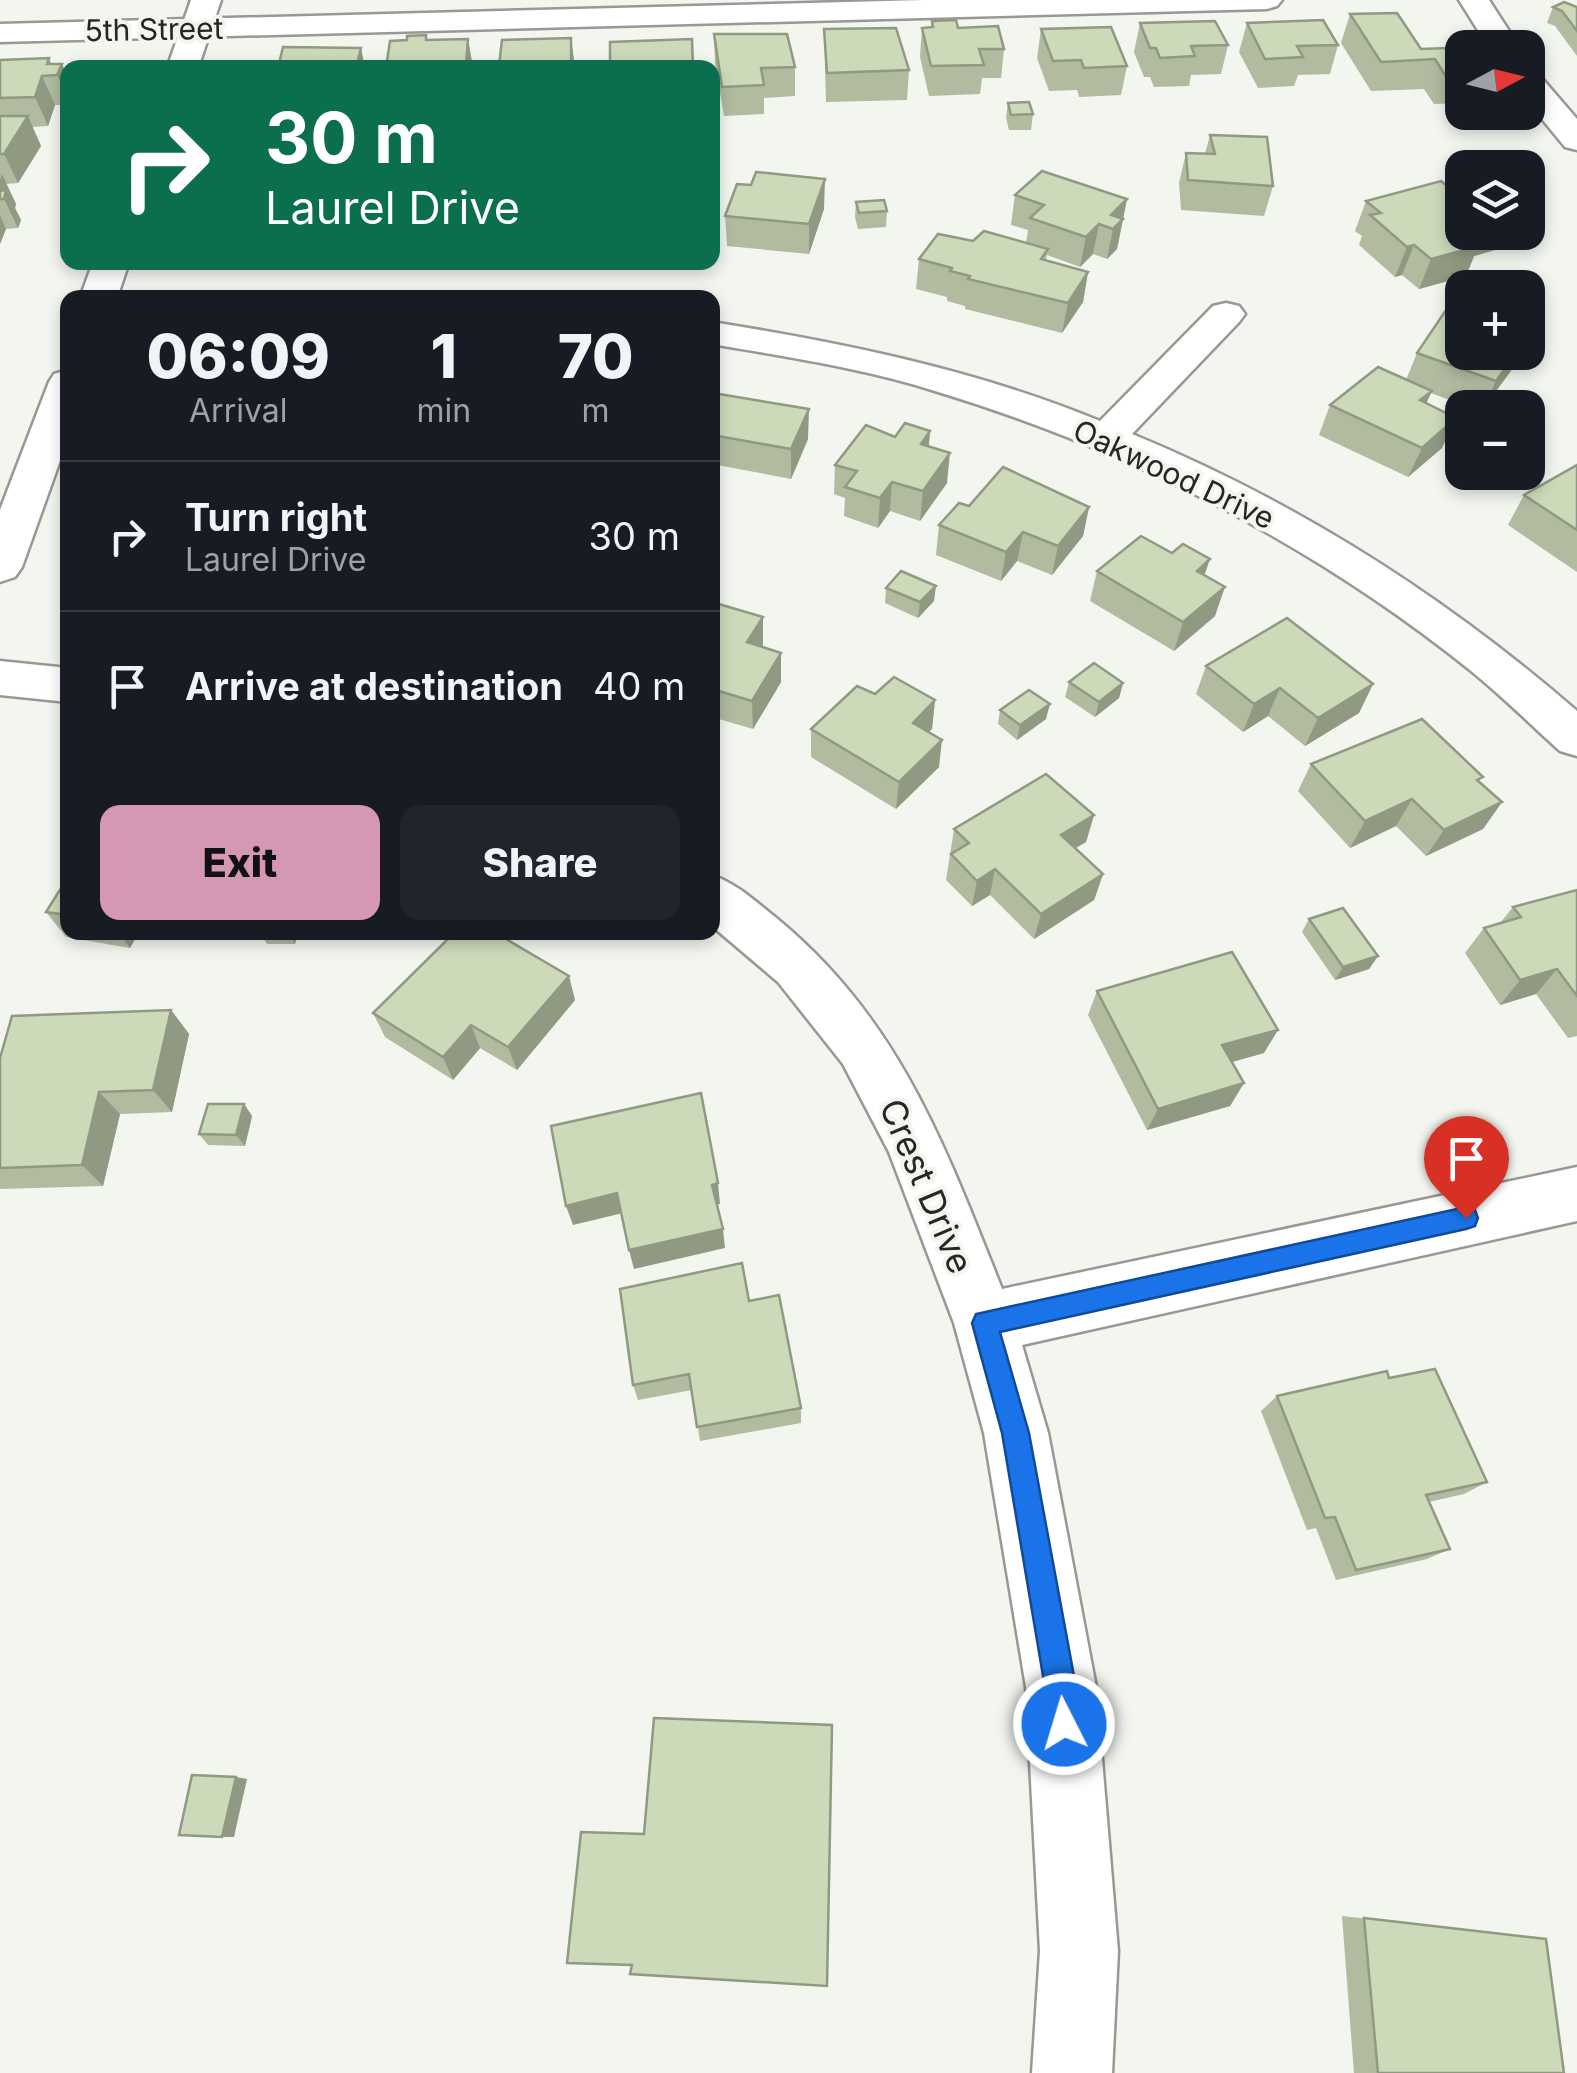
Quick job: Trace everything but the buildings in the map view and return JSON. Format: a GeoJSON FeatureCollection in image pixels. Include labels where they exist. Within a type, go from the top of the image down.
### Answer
{"type":"FeatureCollection","features":[{"type":"Feature","properties":{"kind":"street","name":"5th Street"},"geometry":{"type":"LineString","coordinates":[[0,33],[201,14],[1267,0]]}},
{"type":"Feature","properties":{"kind":"street"},"geometry":{"type":"LineString","coordinates":[[1474,0],[1493,30]]}},
{"type":"Feature","properties":{"kind":"street"},"geometry":{"type":"LineString","coordinates":[[185,60],[201,14]]}},
{"type":"Feature","properties":{"kind":"street"},"geometry":{"type":"LineString","coordinates":[[1545,102],[1577,140]]}},
{"type":"Feature","properties":{"kind":"street"},"geometry":{"type":"LineString","coordinates":[[1106,438],[1226,314]]}},
{"type":"Feature","properties":{"kind":"street","name":"Oakwood Drive"},"geometry":{"type":"LineString","coordinates":[[720,334],[842,356],[937,381],[1106,438],[1280,521],[1384,584],[1454,634],[1577,738]]}},
{"type":"Feature","properties":{"kind":"street"},"geometry":{"type":"LineString","coordinates":[[0,567],[60,404]]}},
{"type":"Feature","properties":{"kind":"street"},"geometry":{"type":"LineString","coordinates":[[0,678],[60,684]]}},
{"type":"Feature","properties":{"kind":"street","name":"Crest Drive"},"geometry":{"type":"LineString","coordinates":[[720,903],[797,966],[863,1048],[916,1144],[985,1323],[1016,1433],[1061,1687],[1079,1952],[1072,2073]]}},
{"type":"Feature","properties":{"kind":"street"},"geometry":{"type":"LineString","coordinates":[[985,1323],[1577,1194]]}},
{"type":"Feature","properties":{"kind":"route"},"geometry":{"type":"LineString","coordinates":[[1064,1724],[1061,1687],[1016,1433],[985,1323],[1466,1218]]}}]}
